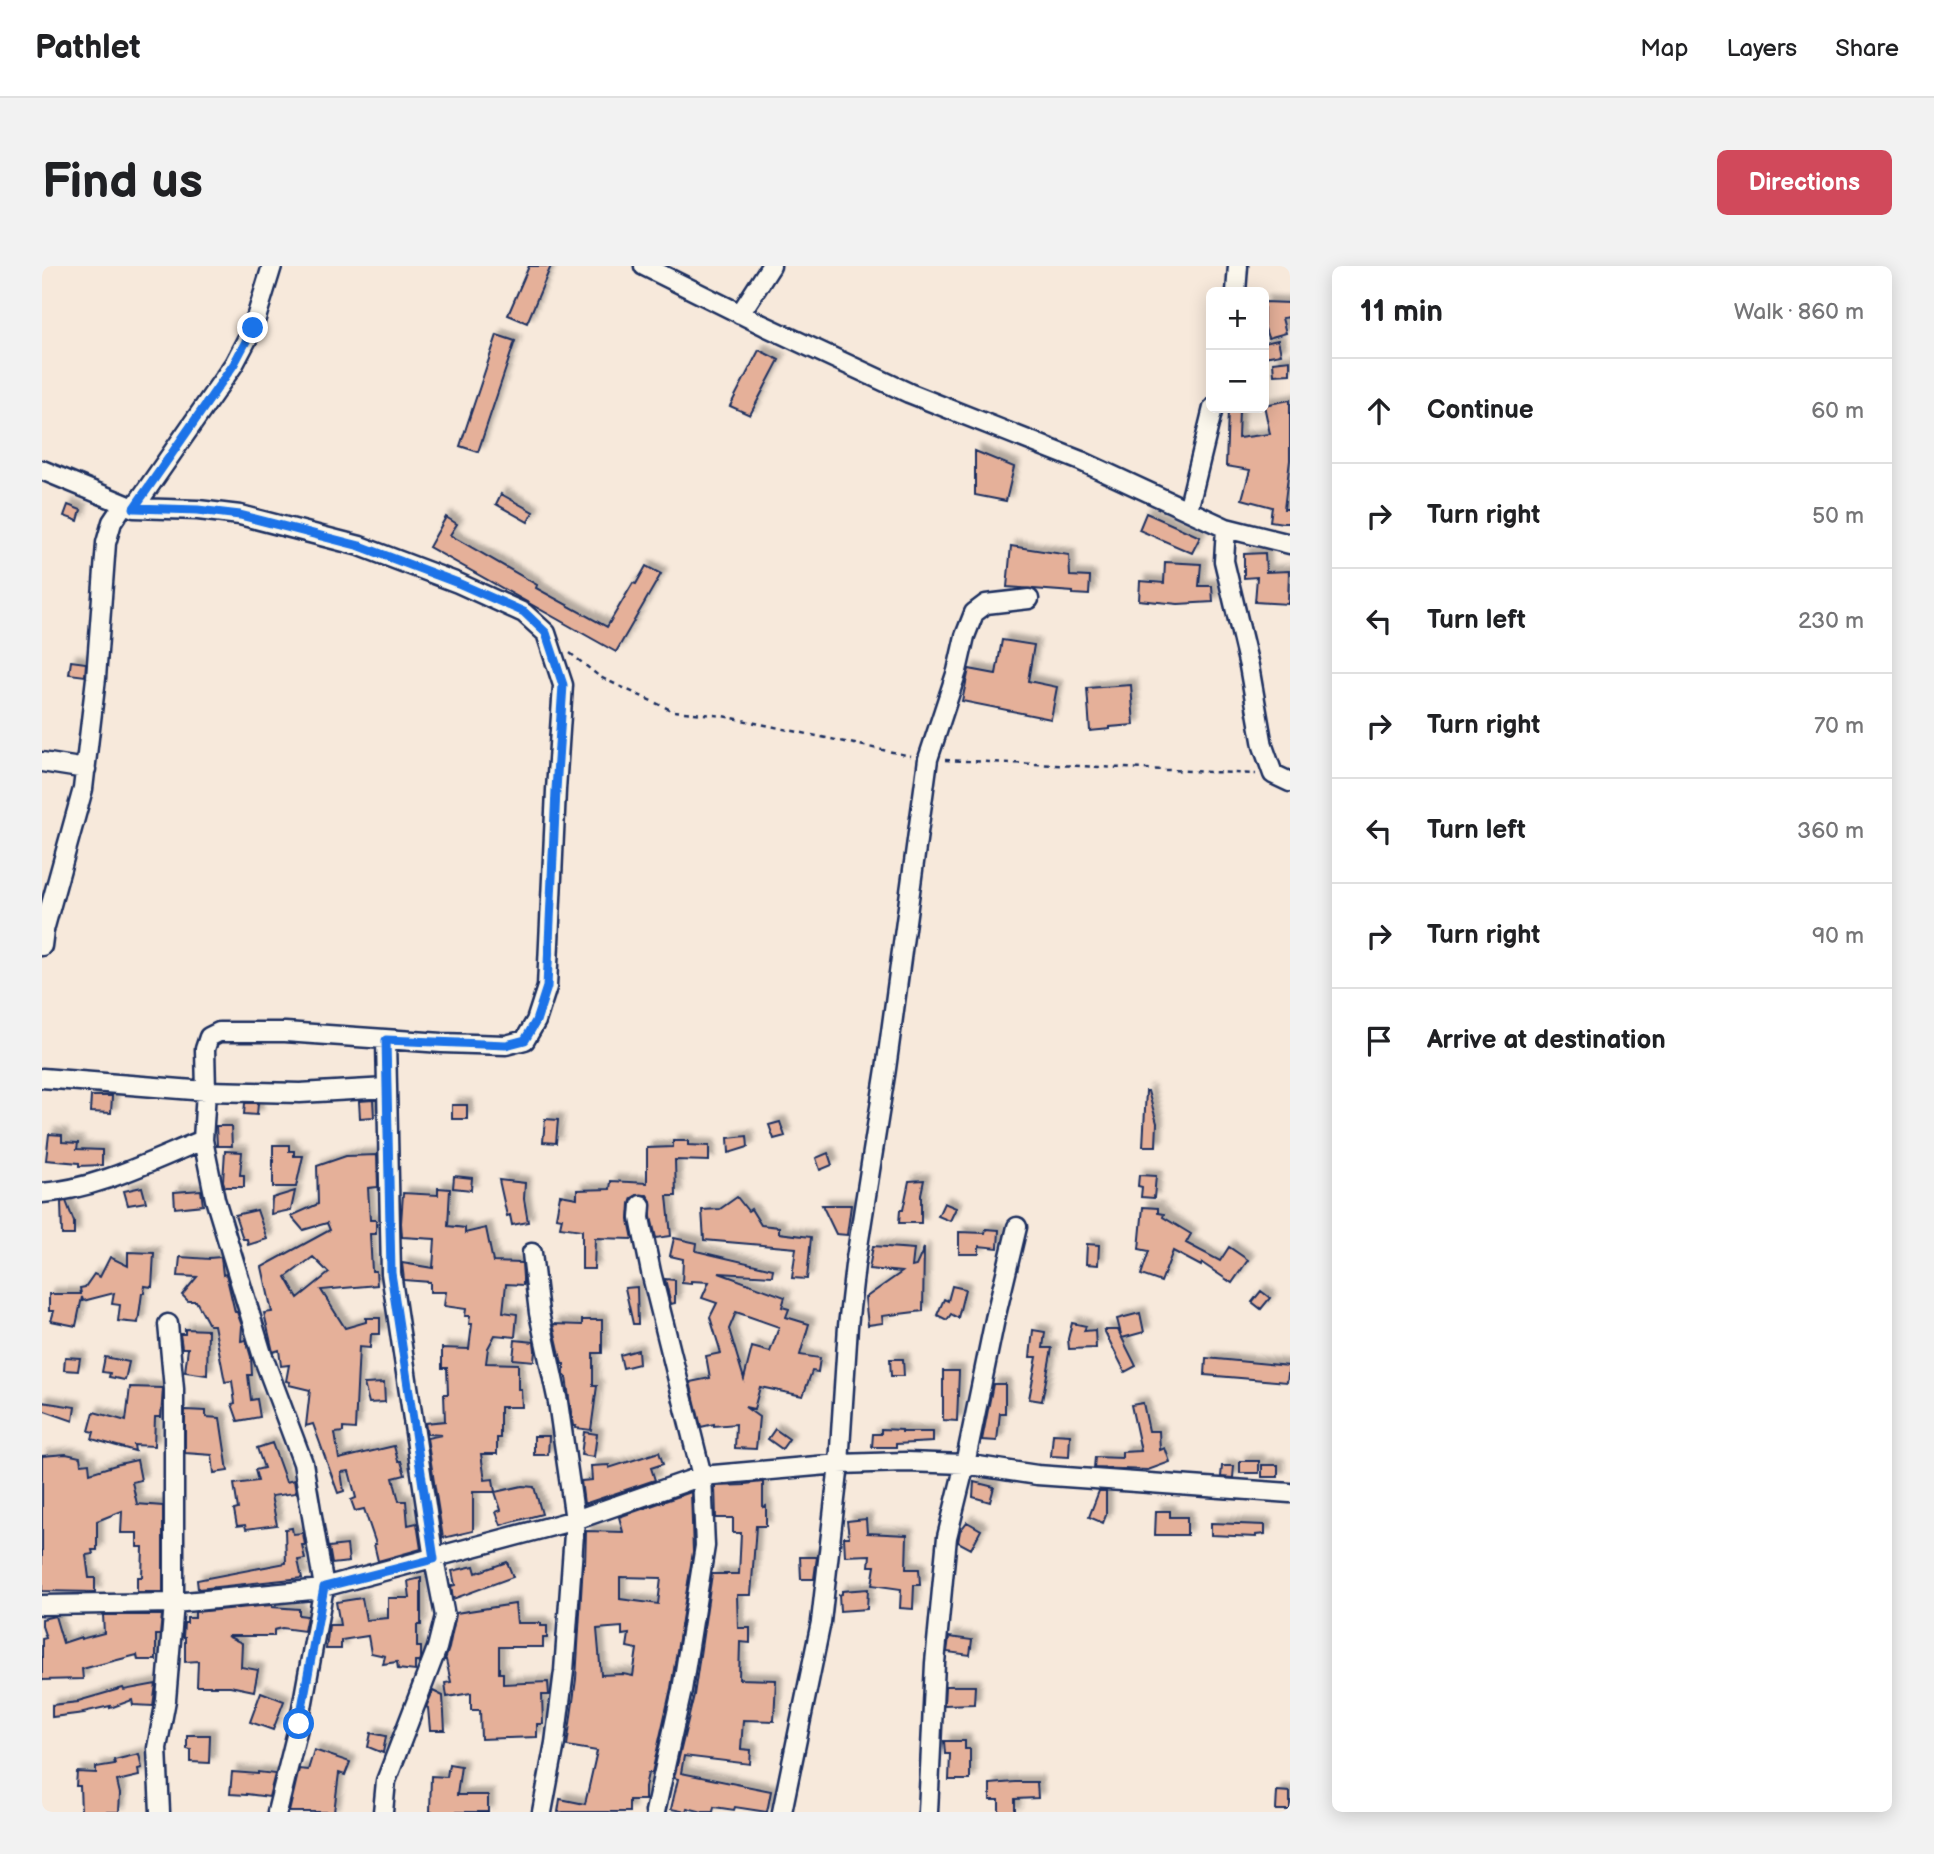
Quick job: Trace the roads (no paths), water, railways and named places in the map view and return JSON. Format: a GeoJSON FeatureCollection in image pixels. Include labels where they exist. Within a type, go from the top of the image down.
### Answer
{"type":"FeatureCollection","features":[{"type":"Feature","properties":{"kind":"street"},"geometry":{"type":"LineString","coordinates":[[42,946],[47,901],[83,789],[96,678],[106,543],[112,522],[129,506],[234,364],[253,328],[272,266]]}},
{"type":"Feature","properties":{"kind":"street"},"geometry":{"type":"LineString","coordinates":[[644,266],[879,380],[955,413],[1081,461],[1226,527],[1290,544]]}},
{"type":"Feature","properties":{"kind":"street"},"geometry":{"type":"LineString","coordinates":[[740,314],[771,266]]}},
{"type":"Feature","properties":{"kind":"street"},"geometry":{"type":"LineString","coordinates":[[1237,287],[1238,266]]}},
{"type":"Feature","properties":{"kind":"street"},"geometry":{"type":"LineString","coordinates":[[1188,510],[1212,413]]}},
{"type":"Feature","properties":{"kind":"street"},"geometry":{"type":"LineString","coordinates":[[42,470],[129,506],[240,515],[360,546],[458,583],[524,612],[546,633],[563,685],[547,987],[536,1021],[525,1040],[506,1045],[285,1032],[219,1032],[209,1037],[205,1049],[203,1140],[215,1199],[261,1353],[303,1463],[324,1587],[299,1724],[277,1812]]}},
{"type":"Feature","properties":{"kind":"street"},"geometry":{"type":"LineString","coordinates":[[1226,527],[1224,561],[1249,666],[1263,746],[1273,774],[1290,782]]}},
{"type":"Feature","properties":{"kind":"street"},"geometry":{"type":"LineString","coordinates":[[782,1812],[821,1622],[839,1464],[855,1265],[888,1056],[928,760],[974,613],[986,604],[1029,599]]}},
{"type":"Feature","properties":{"kind":"street"},"geometry":{"type":"LineString","coordinates":[[42,762],[86,769]]}},
{"type":"Feature","properties":{"kind":"street"},"geometry":{"type":"LineString","coordinates":[[383,1812],[386,1781],[437,1648],[446,1616],[434,1559],[391,1273],[386,1040]]}},
{"type":"Feature","properties":{"kind":"street"},"geometry":{"type":"LineString","coordinates":[[42,1078],[206,1091],[300,1093],[387,1088]]}},
{"type":"Feature","properties":{"kind":"street"},"geometry":{"type":"LineString","coordinates":[[42,1193],[63,1192],[112,1176],[203,1140]]}},
{"type":"Feature","properties":{"kind":"street"},"geometry":{"type":"LineString","coordinates":[[641,1205],[640,1218],[651,1272],[702,1476],[705,1546],[681,1690],[655,1812]]}},
{"type":"Feature","properties":{"kind":"street"},"geometry":{"type":"LineString","coordinates":[[928,1812],[935,1663],[947,1536],[1017,1227]]}},
{"type":"Feature","properties":{"kind":"street"},"geometry":{"type":"LineString","coordinates":[[532,1253],[539,1313],[558,1402],[575,1520],[564,1671],[542,1812]]}},
{"type":"Feature","properties":{"kind":"street"},"geometry":{"type":"LineString","coordinates":[[160,1812],[157,1748],[166,1699],[174,1603],[174,1389],[167,1324]]}},
{"type":"Feature","properties":{"kind":"street"},"geometry":{"type":"LineString","coordinates":[[42,1605],[211,1601],[324,1587],[575,1520],[702,1476],[839,1464],[906,1462],[965,1464],[1037,1475],[1290,1493]]}}]}
